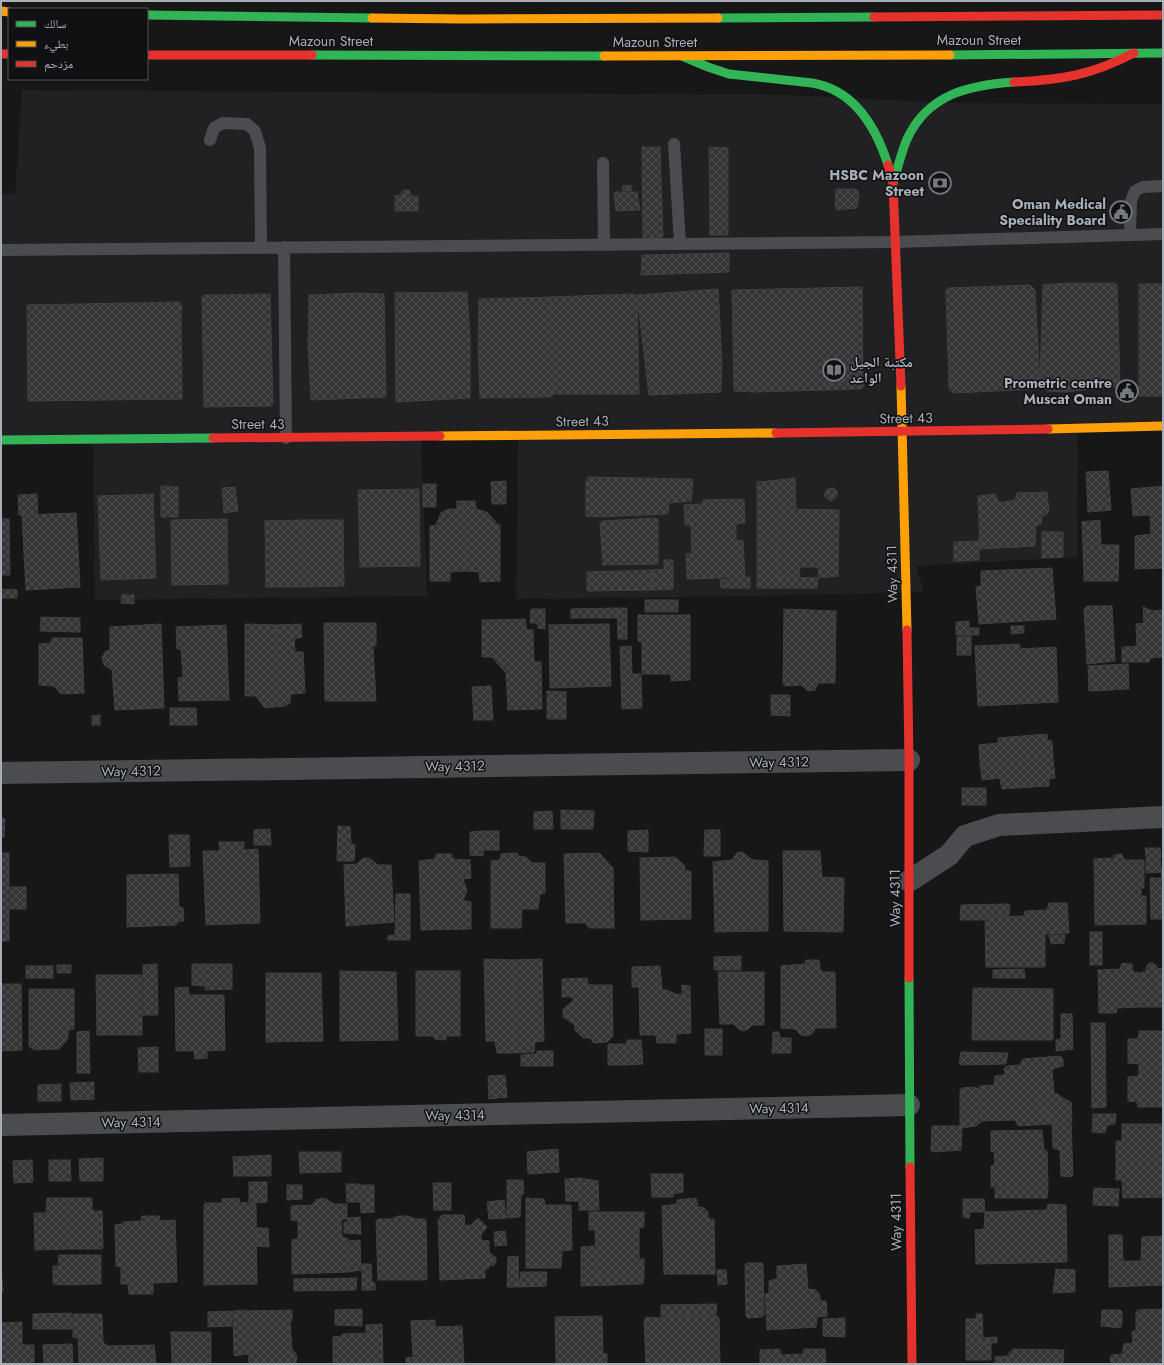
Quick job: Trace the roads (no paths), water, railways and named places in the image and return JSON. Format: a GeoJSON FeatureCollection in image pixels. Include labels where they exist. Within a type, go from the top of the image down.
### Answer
{"type":"FeatureCollection","features":[{"type":"Feature","properties":{"kind":"street","name":"Mazoun Street"},"geometry":{"type":"LineString","coordinates":[[148,15],[471,19],[1163,15]]}},
{"type":"Feature","properties":{"kind":"street"},"geometry":{"type":"LineString","coordinates":[[893,183],[913,128],[923,115],[948,95],[979,85],[1054,80],[1086,73],[1111,65],[1134,53]]}},
{"type":"Feature","properties":{"kind":"street","name":"Mazoun Street"},"geometry":{"type":"LineString","coordinates":[[148,54],[682,56],[1163,53]]}},
{"type":"Feature","properties":{"kind":"street"},"geometry":{"type":"LineString","coordinates":[[682,56],[703,66],[734,75],[817,83],[842,94],[865,116],[873,129],[882,147],[893,183]]}},
{"type":"Feature","properties":{"kind":"street","name":"Way 4311"},"geometry":{"type":"LineString","coordinates":[[893,183],[903,432],[909,760],[909,1105],[912,1364]]}},
{"type":"Feature","properties":{"kind":"street","name":"Street 43"},"geometry":{"type":"LineString","coordinates":[[1,440],[903,432],[1163,426]]}},
{"type":"Feature","properties":{"kind":"street","name":"Way 4312"},"geometry":{"type":"LineString","coordinates":[[1,773],[909,760]]}},
{"type":"Feature","properties":{"kind":"street"},"geometry":{"type":"LineString","coordinates":[[909,881],[949,855],[965,836],[999,825],[1163,817]]}},
{"type":"Feature","properties":{"kind":"street","name":"Way 4314"},"geometry":{"type":"LineString","coordinates":[[1,1125],[909,1105]]}},
{"type":"Feature","properties":{"kind":"lane"},"geometry":{"type":"LineString","coordinates":[[210,140],[214,128],[223,123],[247,124],[255,131],[260,148],[261,248]]}},
{"type":"Feature","properties":{"kind":"lane"},"geometry":{"type":"LineString","coordinates":[[674,144],[680,244]]}},
{"type":"Feature","properties":{"kind":"lane"},"geometry":{"type":"LineString","coordinates":[[603,163],[604,245]]}},
{"type":"Feature","properties":{"kind":"lane"},"geometry":{"type":"LineString","coordinates":[[1130,235],[1131,201],[1135,191],[1143,187],[1163,186]]}},
{"type":"Feature","properties":{"kind":"lane"},"geometry":{"type":"LineString","coordinates":[[1,250],[895,242],[1163,234]]}},
{"type":"Feature","properties":{"kind":"lane"},"geometry":{"type":"LineString","coordinates":[[284,248],[286,438]]}},
{"type":"Feature","properties":{"kind":"place","name":"HSBC Mazoon Street"},"geometry":{"type":"Point","coordinates":[940,183]}},
{"type":"Feature","properties":{"kind":"place","name":"Oman Medical Speciality Board"},"geometry":{"type":"Point","coordinates":[1121,212]}},
{"type":"Feature","properties":{"kind":"place","name":"مكتبة الجيل الواعد"},"geometry":{"type":"Point","coordinates":[834,370]}},
{"type":"Feature","properties":{"kind":"place","name":"Prometric centre Muscat Oman"},"geometry":{"type":"Point","coordinates":[1127,391]}}]}
